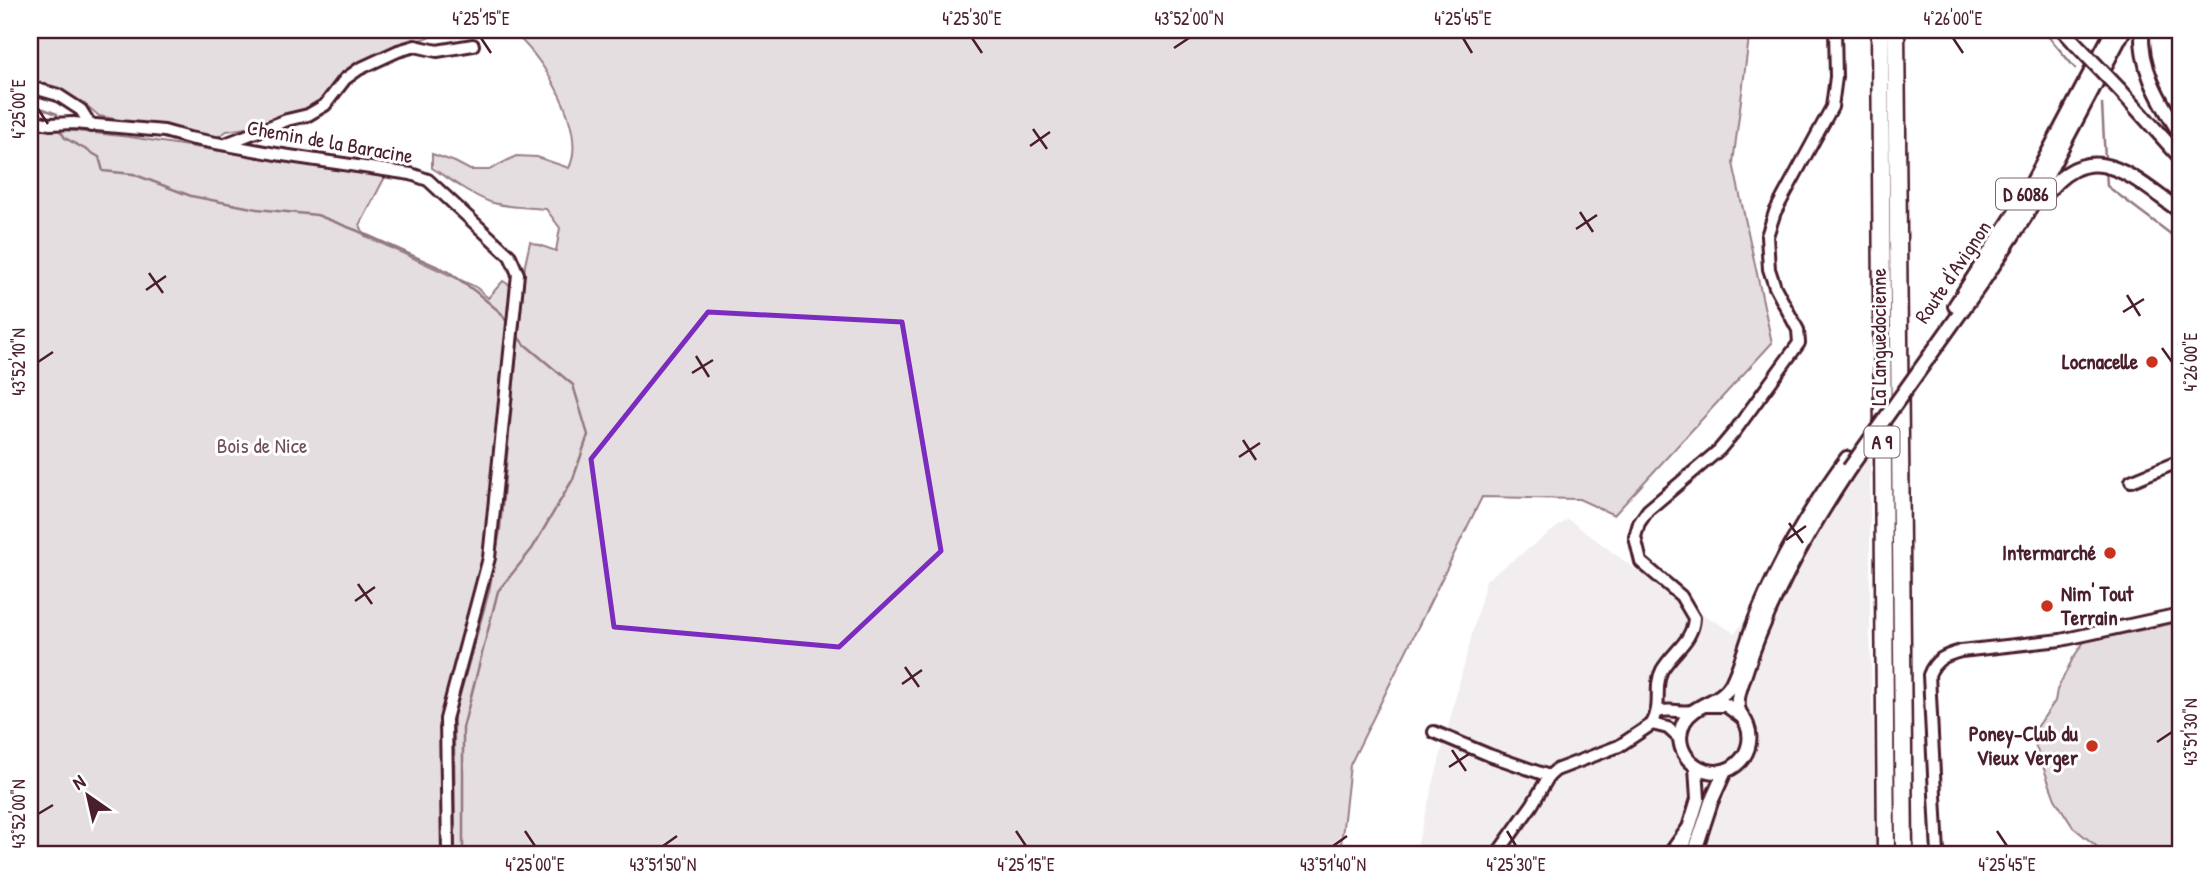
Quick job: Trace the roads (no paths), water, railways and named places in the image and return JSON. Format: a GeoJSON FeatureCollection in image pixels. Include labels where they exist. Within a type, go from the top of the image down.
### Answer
{"type":"FeatureCollection","features":[{"type":"Feature","properties":{"kind":"highway","name":"La Languedocienne"},"geometry":{"type":"LineString","coordinates":[[1880,30],[1886,854]]}},
{"type":"Feature","properties":{"kind":"highway","name":"La Languedocienne"},"geometry":{"type":"LineString","coordinates":[[1896,30],[1904,854]]}},
{"type":"Feature","properties":{"kind":"main road"},"geometry":{"type":"LineString","coordinates":[[2063,30],[2180,157]]}},
{"type":"Feature","properties":{"kind":"main road","name":"Route d'Avignon"},"geometry":{"type":"LineString","coordinates":[[1928,352],[2022,202],[2113,30]]}},
{"type":"Feature","properties":{"kind":"main road","name":"Route d'Avignon"},"geometry":{"type":"LineString","coordinates":[[1928,352],[2000,256],[2042,186],[2124,30]]}},
{"type":"Feature","properties":{"kind":"main road"},"geometry":{"type":"LineString","coordinates":[[2142,30],[2142,52],[2149,76],[2180,134]]}},
{"type":"Feature","properties":{"kind":"main road"},"geometry":{"type":"LineString","coordinates":[[2000,256],[2058,179],[2071,169],[2085,165],[2102,164],[2117,168],[2180,211]]}},
{"type":"Feature","properties":{"kind":"main road","name":"D 6086"},"geometry":{"type":"LineString","coordinates":[[1698,708],[1722,694],[1732,682],[1758,612],[1786,555],[1817,502],[1928,352]]}},
{"type":"Feature","properties":{"kind":"main road","name":"D 6086"},"geometry":{"type":"LineString","coordinates":[[1741,716],[1738,706],[1741,687],[1769,609],[1800,547],[1848,463]]}},
{"type":"Feature","properties":{"kind":"main road"},"geometry":{"type":"LineString","coordinates":[[1694,854],[1711,802],[1725,771],[1743,758],[1748,748],[1749,736],[1747,725],[1741,716],[1726,705],[1698,708],[1684,723],[1680,739],[1685,755],[1696,767],[1705,771],[1725,771]]}},
{"type":"Feature","properties":{"kind":"main road"},"geometry":{"type":"LineString","coordinates":[[1681,854],[1698,799],[1696,767]]}},
{"type":"Feature","properties":{"kind":"street"},"geometry":{"type":"LineString","coordinates":[[1497,854],[1549,776],[1560,768],[1619,746],[1652,724],[1658,712],[1659,678],[1664,667],[1689,638],[1694,618],[1681,596],[1642,562],[1636,544],[1636,531],[1648,510],[1703,466],[1735,431],[1799,342],[1798,330],[1775,287],[1769,269],[1767,236],[1774,212],[1832,107],[1836,77],[1835,30]]}},
{"type":"Feature","properties":{"kind":"street"},"geometry":{"type":"LineString","coordinates":[[225,144],[287,120],[308,115],[325,105],[345,79],[359,69],[398,51],[415,46],[437,51],[473,45]]}},
{"type":"Feature","properties":{"kind":"street"},"geometry":{"type":"LineString","coordinates":[[30,87],[58,95],[81,110],[90,126]]}},
{"type":"Feature","properties":{"kind":"street","name":"Chemin de la Baracine"},"geometry":{"type":"LineString","coordinates":[[30,120],[50,124],[73,123],[164,131],[189,138],[393,171],[428,180],[510,256],[518,274],[489,558],[446,719],[448,854]]}},
{"type":"Feature","properties":{"kind":"street"},"geometry":{"type":"LineString","coordinates":[[2131,481],[2180,461]]}},
{"type":"Feature","properties":{"kind":"street"},"geometry":{"type":"LineString","coordinates":[[1938,854],[1930,675],[1938,661],[1944,656],[1961,651],[2061,640],[2180,614]]}},
{"type":"Feature","properties":{"kind":"street"},"geometry":{"type":"LineString","coordinates":[[1658,712],[1671,708],[1685,712],[1698,708]]}},
{"type":"Feature","properties":{"kind":"street"},"geometry":{"type":"LineString","coordinates":[[1652,724],[1668,728],[1680,739]]}},
{"type":"Feature","properties":{"kind":"street"},"geometry":{"type":"LineString","coordinates":[[1434,732],[1549,776]]}},
{"type":"Feature","properties":{"kind":"street"},"geometry":{"type":"LineString","coordinates":[[1669,854],[1691,820]]}},
{"type":"Feature","properties":{"kind":"waterway"},"geometry":{"type":"LineString","coordinates":[[2043,30],[2075,68]]}},
{"type":"Feature","properties":{"kind":"waterway"},"geometry":{"type":"LineString","coordinates":[[30,104],[57,114],[57,121]]}},
{"type":"Feature","properties":{"kind":"waterway"},"geometry":{"type":"LineString","coordinates":[[2102,104],[2105,160]]}},
{"type":"Feature","properties":{"kind":"waterway"},"geometry":{"type":"LineString","coordinates":[[58,127],[65,138],[99,157],[103,171],[133,174],[191,196],[257,209],[317,215],[358,231],[449,272],[501,313],[509,325]]}},
{"type":"Feature","properties":{"kind":"waterway"},"geometry":{"type":"LineString","coordinates":[[2106,169],[2107,186],[2180,241]]}},
{"type":"Feature","properties":{"kind":"waterway"},"geometry":{"type":"LineString","coordinates":[[463,854],[463,728],[498,591],[532,549],[573,479],[588,435],[573,385],[515,333]]}},
{"type":"Feature","properties":{"kind":"place","name":"Locnacelle"},"geometry":{"type":"Point","coordinates":[2152,362]}},
{"type":"Feature","properties":{"kind":"place","name":"Intermarché"},"geometry":{"type":"Point","coordinates":[2110,553]}},
{"type":"Feature","properties":{"kind":"place","name":"Nim' Tout Terrain"},"geometry":{"type":"Point","coordinates":[2047,606]}},
{"type":"Feature","properties":{"kind":"place","name":"Poney-Club du Vieux Verger"},"geometry":{"type":"Point","coordinates":[2092,746]}},
{"type":"Feature","properties":{"kind":"park label","name":"Bois de Nice"},"geometry":{"type":"Point","coordinates":[262,446]}}]}
